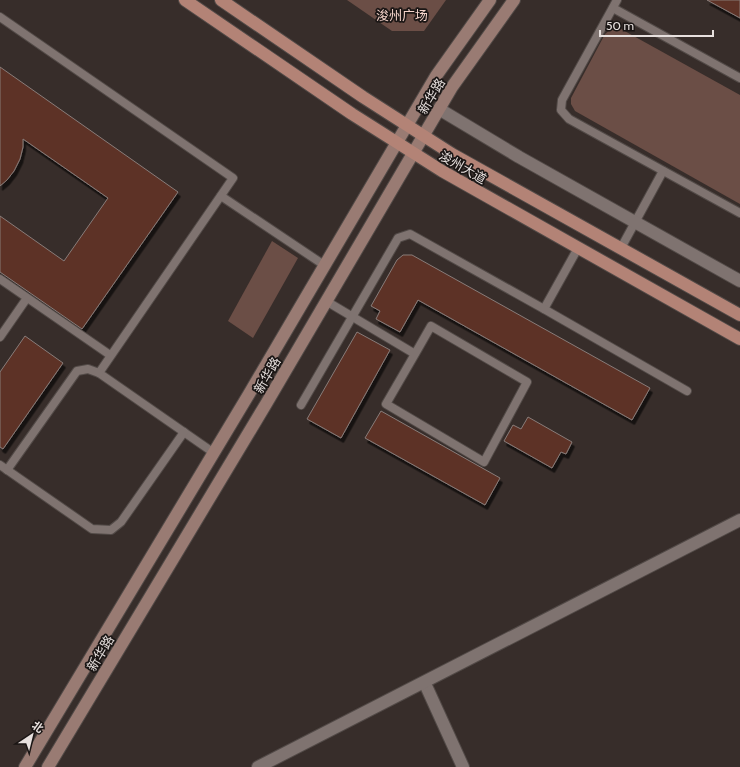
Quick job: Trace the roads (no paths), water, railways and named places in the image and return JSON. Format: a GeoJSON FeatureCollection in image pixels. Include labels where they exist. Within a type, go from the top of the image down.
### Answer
{"type":"FeatureCollection","features":[{"type":"Feature","properties":{"kind":"main road","name":"浚州大道"},"geometry":{"type":"LineString","coordinates":[[185,0],[352,114],[442,171],[740,339]]}},
{"type":"Feature","properties":{"kind":"main road","name":"浚州大道"},"geometry":{"type":"LineString","coordinates":[[221,0],[363,97],[452,154],[740,315]]}},
{"type":"Feature","properties":{"kind":"main road","name":"新华路"},"geometry":{"type":"LineString","coordinates":[[25,767],[214,453],[436,76],[490,0]]}},
{"type":"Feature","properties":{"kind":"main road","name":"新华路"},"geometry":{"type":"LineString","coordinates":[[48,767],[262,411],[452,87],[514,0]]}},
{"type":"Feature","properties":{"kind":"street"},"geometry":{"type":"LineString","coordinates":[[439,109],[519,157],[740,280]]}},
{"type":"Feature","properties":{"kind":"street"},"geometry":{"type":"LineString","coordinates":[[258,767],[740,520]]}},
{"type":"Feature","properties":{"kind":"street"},"geometry":{"type":"LineString","coordinates":[[427,688],[463,767]]}},
{"type":"Feature","properties":{"kind":"lane"},"geometry":{"type":"LineString","coordinates":[[618,0],[562,100],[561,110],[569,119],[740,213]]}},
{"type":"Feature","properties":{"kind":"lane"},"geometry":{"type":"LineString","coordinates":[[613,8],[740,78]]}},
{"type":"Feature","properties":{"kind":"lane"},"geometry":{"type":"LineString","coordinates":[[0,17],[233,178],[98,373]]}},
{"type":"Feature","properties":{"kind":"lane"},"geometry":{"type":"LineString","coordinates":[[621,248],[663,171]]}},
{"type":"Feature","properties":{"kind":"lane"},"geometry":{"type":"LineString","coordinates":[[221,196],[324,265]]}},
{"type":"Feature","properties":{"kind":"lane"},"geometry":{"type":"LineString","coordinates":[[300,405],[398,238],[410,234],[687,391]]}},
{"type":"Feature","properties":{"kind":"lane"},"geometry":{"type":"LineString","coordinates":[[544,309],[578,248]]}},
{"type":"Feature","properties":{"kind":"lane"},"geometry":{"type":"LineString","coordinates":[[0,279],[110,355]]}},
{"type":"Feature","properties":{"kind":"lane"},"geometry":{"type":"LineString","coordinates":[[0,337],[27,298]]}},
{"type":"Feature","properties":{"kind":"lane"},"geometry":{"type":"LineString","coordinates":[[326,301],[415,354]]}},
{"type":"Feature","properties":{"kind":"lane"},"geometry":{"type":"LineString","coordinates":[[431,326],[527,382],[484,462],[386,404],[415,354],[431,326]]}},
{"type":"Feature","properties":{"kind":"lane"},"geometry":{"type":"LineString","coordinates":[[7,470],[77,371],[88,369],[98,373],[214,453]]}},
{"type":"Feature","properties":{"kind":"lane"},"geometry":{"type":"LineString","coordinates":[[0,465],[92,529],[111,530],[121,522],[184,432]]}},
{"type":"Feature","properties":{"kind":"park label","name":"浚州广场"},"geometry":{"type":"Point","coordinates":[402,15]}}]}
